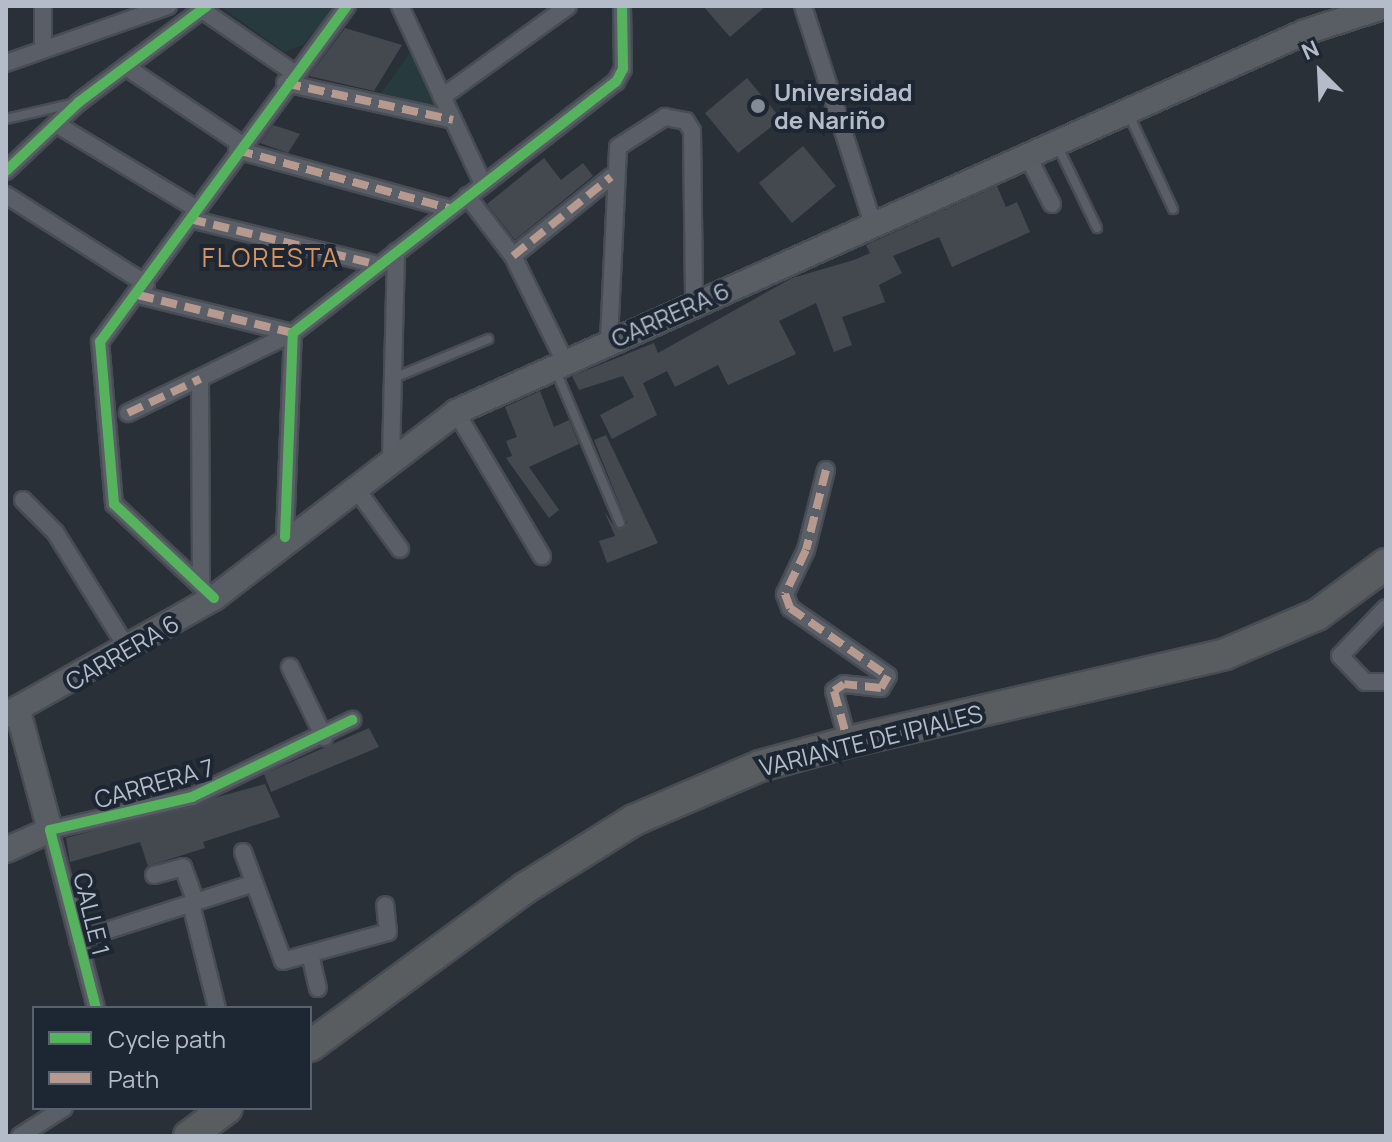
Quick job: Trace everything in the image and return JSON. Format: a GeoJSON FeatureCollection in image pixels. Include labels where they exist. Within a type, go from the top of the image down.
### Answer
{"type":"FeatureCollection","features":[{"type":"Feature","properties":{"kind":"highway","name":"VARIANTE DE IPIALES"},"geometry":{"type":"LineString","coordinates":[[312,1045],[525,888],[634,820],[760,766],[848,742],[1225,654],[1317,615],[1386,564]]}},
{"type":"Feature","properties":{"kind":"highway"},"geometry":{"type":"LineString","coordinates":[[189,1136],[224,1110]]}},
{"type":"Feature","properties":{"kind":"main road","name":"CARRERA 6"},"geometry":{"type":"LineString","coordinates":[[10,710],[129,651],[456,412],[609,340],[1305,32],[1386,6]]}},
{"type":"Feature","properties":{"kind":"main road","name":"CALLE 1"},"geometry":{"type":"LineString","coordinates":[[10,710],[50,830]]}},
{"type":"Feature","properties":{"kind":"main road","name":"CARRERA 7"},"geometry":{"type":"LineString","coordinates":[[6,850],[50,830]]}},
{"type":"Feature","properties":{"kind":"street"},"geometry":{"type":"LineString","coordinates":[[43,6],[43,49]]}},
{"type":"Feature","properties":{"kind":"street"},"geometry":{"type":"LineString","coordinates":[[6,63],[130,12],[168,6]]}},
{"type":"Feature","properties":{"kind":"street"},"geometry":{"type":"LineString","coordinates":[[208,592],[122,515],[110,490],[97,357],[106,332],[142,289],[289,78],[347,6]]}},
{"type":"Feature","properties":{"kind":"street"},"geometry":{"type":"LineString","coordinates":[[400,6],[483,184]]}},
{"type":"Feature","properties":{"kind":"street"},"geometry":{"type":"LineString","coordinates":[[442,97],[568,6]]}},
{"type":"Feature","properties":{"kind":"street"},"geometry":{"type":"LineString","coordinates":[[128,413],[293,333],[616,82],[623,69],[622,6]]}},
{"type":"Feature","properties":{"kind":"street"},"geometry":{"type":"LineString","coordinates":[[803,6],[873,224]]}},
{"type":"Feature","properties":{"kind":"street"},"geometry":{"type":"LineString","coordinates":[[6,171],[79,102],[204,8],[289,78],[453,120]]}},
{"type":"Feature","properties":{"kind":"street"},"geometry":{"type":"LineString","coordinates":[[126,67],[239,147],[451,209]]}},
{"type":"Feature","properties":{"kind":"street"},"geometry":{"type":"LineString","coordinates":[[609,340],[611,177],[618,147],[665,117],[686,121],[694,303]]}},
{"type":"Feature","properties":{"kind":"street"},"geometry":{"type":"LineString","coordinates":[[56,124],[193,214],[379,265]]}},
{"type":"Feature","properties":{"kind":"street"},"geometry":{"type":"LineString","coordinates":[[1027,155],[1052,204]]}},
{"type":"Feature","properties":{"kind":"street"},"geometry":{"type":"LineString","coordinates":[[513,256],[611,177]]}},
{"type":"Feature","properties":{"kind":"street"},"geometry":{"type":"LineString","coordinates":[[6,195],[142,289],[293,333]]}},
{"type":"Feature","properties":{"kind":"street"},"geometry":{"type":"LineString","coordinates":[[467,196],[513,256],[560,365]]}},
{"type":"Feature","properties":{"kind":"street"},"geometry":{"type":"LineString","coordinates":[[391,457],[396,252]]}},
{"type":"Feature","properties":{"kind":"street"},"geometry":{"type":"LineString","coordinates":[[285,537],[293,333]]}},
{"type":"Feature","properties":{"kind":"street"},"geometry":{"type":"LineString","coordinates":[[200,379],[208,592]]}},
{"type":"Feature","properties":{"kind":"street"},"geometry":{"type":"LineString","coordinates":[[456,412],[542,556]]}},
{"type":"Feature","properties":{"kind":"street"},"geometry":{"type":"LineString","coordinates":[[826,470],[806,550],[785,594],[790,608],[888,676],[881,688],[856,683],[834,691],[848,742]]}},
{"type":"Feature","properties":{"kind":"street"},"geometry":{"type":"LineString","coordinates":[[354,486],[400,549]]}},
{"type":"Feature","properties":{"kind":"street"},"geometry":{"type":"LineString","coordinates":[[23,500],[55,532],[129,651]]}},
{"type":"Feature","properties":{"kind":"street"},"geometry":{"type":"LineString","coordinates":[[1386,608],[1340,656],[1365,682],[1386,682]]}},
{"type":"Feature","properties":{"kind":"street"},"geometry":{"type":"LineString","coordinates":[[290,667],[324,737]]}},
{"type":"Feature","properties":{"kind":"street","name":"CARRERA 7"},"geometry":{"type":"LineString","coordinates":[[50,830],[192,797],[324,737],[352,720]]}},
{"type":"Feature","properties":{"kind":"street","name":"CALLE 1"},"geometry":{"type":"LineString","coordinates":[[50,830],[95,1006]]}},
{"type":"Feature","properties":{"kind":"street"},"geometry":{"type":"LineString","coordinates":[[243,852],[279,959],[310,954],[388,932],[385,905]]}},
{"type":"Feature","properties":{"kind":"street"},"geometry":{"type":"LineString","coordinates":[[154,875],[183,867],[217,1006]]}},
{"type":"Feature","properties":{"kind":"street"},"geometry":{"type":"LineString","coordinates":[[78,940],[254,883]]}},
{"type":"Feature","properties":{"kind":"street"},"geometry":{"type":"LineString","coordinates":[[310,954],[318,988]]}},
{"type":"Feature","properties":{"kind":"street"},"geometry":{"type":"LineString","coordinates":[[20,1136],[61,1110]]}},
{"type":"Feature","properties":{"kind":"lane"},"geometry":{"type":"LineString","coordinates":[[6,119],[79,102]]}},
{"type":"Feature","properties":{"kind":"lane"},"geometry":{"type":"LineString","coordinates":[[1127,111],[1173,209]]}},
{"type":"Feature","properties":{"kind":"lane"},"geometry":{"type":"LineString","coordinates":[[1055,143],[1097,228]]}},
{"type":"Feature","properties":{"kind":"lane"},"geometry":{"type":"LineString","coordinates":[[393,378],[488,339]]}},
{"type":"Feature","properties":{"kind":"lane"},"geometry":{"type":"LineString","coordinates":[[560,365],[620,523]]}},
{"type":"Feature","properties":{"kind":"green space"},"geometry":{"type":"Polygon","coordinates":[[[336,6],[303,45],[284,52],[221,7],[336,6]]]}},
{"type":"Feature","properties":{"kind":"green space"},"geometry":{"type":"Polygon","coordinates":[[[410,53],[445,113],[378,97],[410,53]]]}},
{"type":"Feature","properties":{"kind":"building"},"geometry":{"type":"Polygon","coordinates":[[[703,6],[766,6],[730,37],[703,6]]]}},
{"type":"Feature","properties":{"kind":"building"},"geometry":{"type":"Polygon","coordinates":[[[345,28],[402,45],[374,91],[309,76],[345,28]]]}},
{"type":"Feature","properties":{"kind":"building"},"geometry":{"type":"Polygon","coordinates":[[[747,78],[781,119],[738,153],[705,113],[747,78]]]}},
{"type":"Feature","properties":{"kind":"building"},"geometry":{"type":"Polygon","coordinates":[[[273,125],[300,134],[288,153],[260,143],[273,125]]]}},
{"type":"Feature","properties":{"kind":"building"},"geometry":{"type":"Polygon","coordinates":[[[803,146],[836,186],[792,223],[759,183],[803,146]]]}},
{"type":"Feature","properties":{"kind":"building"},"geometry":{"type":"Polygon","coordinates":[[[544,158],[561,180],[583,163],[593,176],[515,240],[487,204],[544,158]]]}},
{"type":"Feature","properties":{"kind":"building"},"geometry":{"type":"Polygon","coordinates":[[[997,186],[1006,207],[1017,202],[1030,232],[952,267],[939,237],[893,256],[902,273],[879,285],[885,302],[842,317],[852,345],[834,352],[816,303],[779,321],[796,354],[728,385],[718,365],[675,387],[667,371],[643,383],[657,415],[612,439],[600,415],[634,397],[623,376],[579,390],[572,376],[654,343],[658,353],[792,278],[870,253],[866,245],[997,186]]]}},
{"type":"Feature","properties":{"kind":"building"},"geometry":{"type":"Polygon","coordinates":[[[540,391],[554,427],[569,420],[579,444],[529,467],[559,510],[549,518],[506,458],[512,456],[506,441],[517,437],[505,407],[540,391]]]}},
{"type":"Feature","properties":{"kind":"building"},"geometry":{"type":"Polygon","coordinates":[[[606,435],[658,543],[607,563],[599,541],[615,536],[604,511],[616,529],[627,523],[594,440],[606,435]]]}},
{"type":"Feature","properties":{"kind":"building"},"geometry":{"type":"Polygon","coordinates":[[[369,728],[379,747],[271,792],[264,774],[369,728]]]}},
{"type":"Feature","properties":{"kind":"building"},"geometry":{"type":"Polygon","coordinates":[[[265,784],[280,817],[203,842],[205,848],[148,866],[140,842],[70,862],[66,838],[265,784]]]}},
{"type":"Feature","properties":{"kind":"marked path"},"geometry":{"type":"LineString","coordinates":[[285,83],[453,120]]}},
{"type":"Feature","properties":{"kind":"marked path"},"geometry":{"type":"LineString","coordinates":[[237,150],[451,209]]}},
{"type":"Feature","properties":{"kind":"marked path"},"geometry":{"type":"LineString","coordinates":[[513,256],[611,177]]}},
{"type":"Feature","properties":{"kind":"marked path"},"geometry":{"type":"LineString","coordinates":[[190,219],[379,265]]}},
{"type":"Feature","properties":{"kind":"marked path"},"geometry":{"type":"LineString","coordinates":[[138,295],[293,333]]}},
{"type":"Feature","properties":{"kind":"marked path"},"geometry":{"type":"LineString","coordinates":[[128,413],[200,379]]}},
{"type":"Feature","properties":{"kind":"marked path"},"geometry":{"type":"LineString","coordinates":[[826,470],[806,550],[785,594],[790,608],[888,676],[881,688],[844,684],[834,691],[848,742]]}},
{"type":"Feature","properties":{"kind":"cycle path"},"geometry":{"type":"LineString","coordinates":[[6,171],[79,102],[207,6]]}},
{"type":"Feature","properties":{"kind":"cycle path"},"geometry":{"type":"LineString","coordinates":[[214,598],[114,504],[100,342],[347,6]]}},
{"type":"Feature","properties":{"kind":"cycle path"},"geometry":{"type":"LineString","coordinates":[[285,537],[293,333],[616,82],[623,69],[622,6]]}},
{"type":"Feature","properties":{"kind":"cycle path"},"geometry":{"type":"LineString","coordinates":[[95,1006],[50,830],[192,797],[352,720]]}},
{"type":"Feature","properties":{"kind":"place","name":"Universidad de Nariño"},"geometry":{"type":"Point","coordinates":[758,106]}},
{"type":"Feature","properties":{"kind":"district","name":"FLORESTA"},"geometry":{"type":"Point","coordinates":[271,258]}}]}
